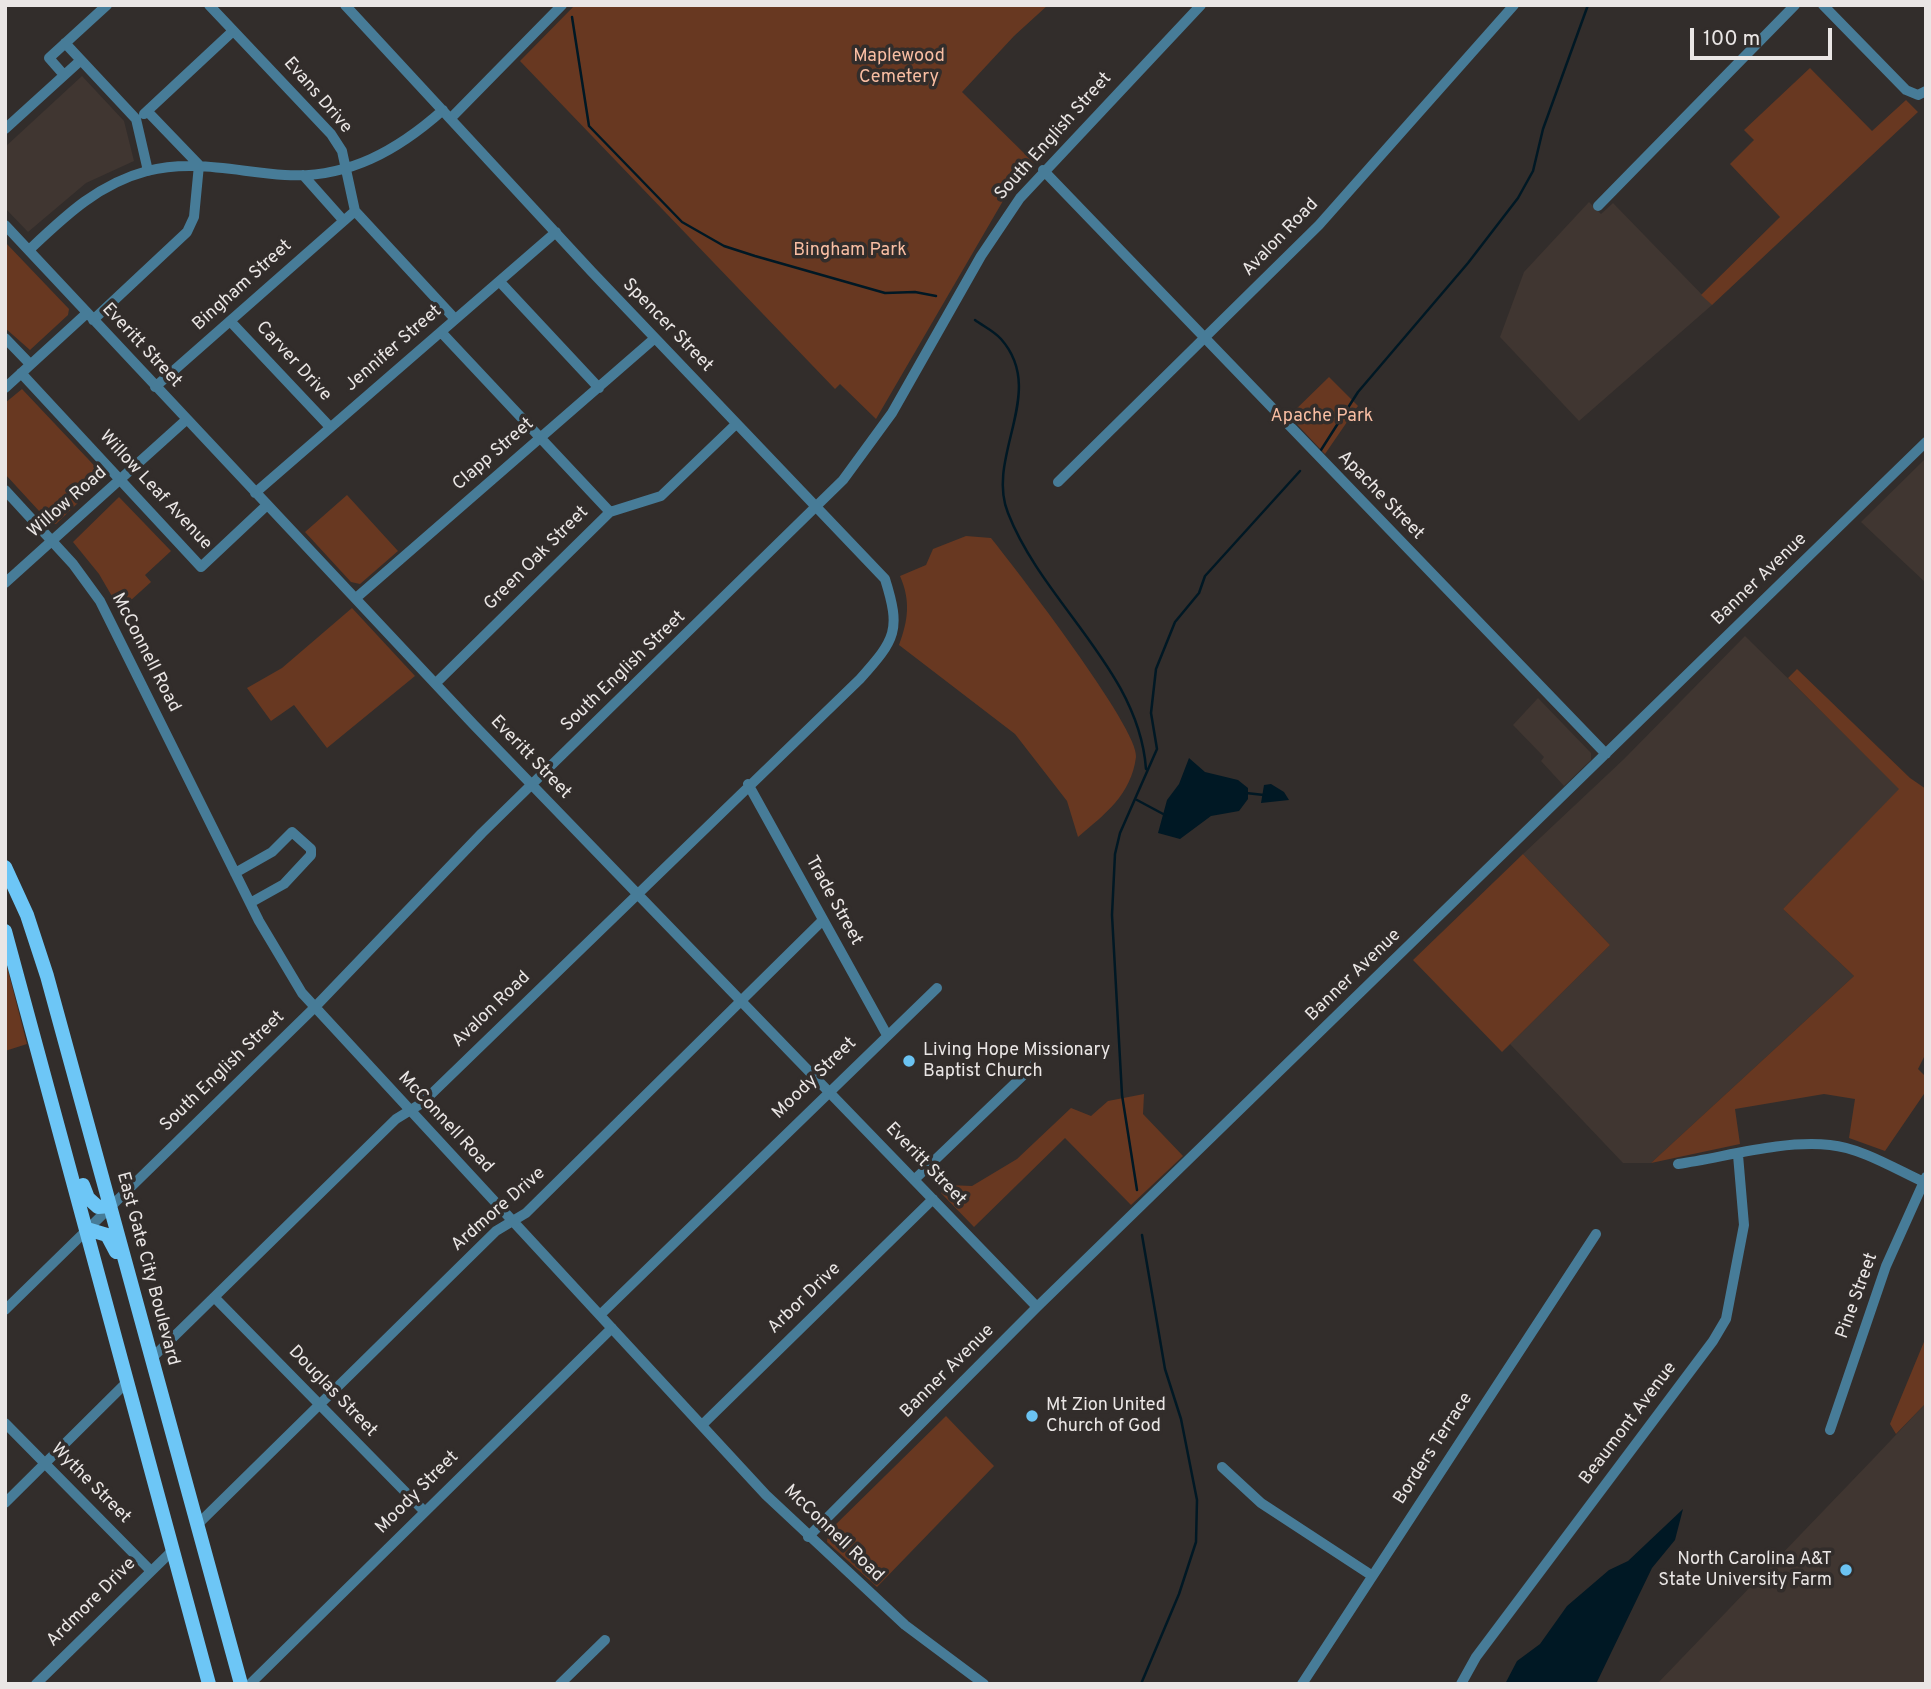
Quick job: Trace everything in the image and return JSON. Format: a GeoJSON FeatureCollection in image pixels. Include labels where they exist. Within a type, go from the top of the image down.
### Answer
{"type":"FeatureCollection","features":[{"type":"Feature","properties":{"kind":"main road","name":"East Gate City Boulevard"},"geometry":{"type":"LineString","coordinates":[[5,867],[27,915],[47,976],[241,1684]]}},
{"type":"Feature","properties":{"kind":"main road"},"geometry":{"type":"LineString","coordinates":[[5,931],[209,1684]]}},
{"type":"Feature","properties":{"kind":"main road"},"geometry":{"type":"LineString","coordinates":[[60,1128],[88,1198],[98,1208],[110,1206]]}},
{"type":"Feature","properties":{"kind":"main road"},"geometry":{"type":"LineString","coordinates":[[87,1229],[107,1235],[115,1247],[125,1284],[137,1306]]}},
{"type":"Feature","properties":{"kind":"main road"},"geometry":{"type":"LineString","coordinates":[[193,1623],[206,1645],[219,1684]]}},
{"type":"Feature","properties":{"kind":"street"},"geometry":{"type":"LineString","coordinates":[[64,75],[49,58],[107,5]]}},
{"type":"Feature","properties":{"kind":"street","name":"Evans Drive"},"geometry":{"type":"LineString","coordinates":[[209,5],[331,134],[342,151],[355,211]]}},
{"type":"Feature","properties":{"kind":"street","name":"Spencer Street"},"geometry":{"type":"LineString","coordinates":[[345,5],[655,338],[885,579],[897,615],[886,650],[855,684]]}},
{"type":"Feature","properties":{"kind":"street"},"geometry":{"type":"LineString","coordinates":[[29,250],[93,194],[148,171],[199,165],[303,175],[346,168],[384,155],[447,114],[562,5]]}},
{"type":"Feature","properties":{"kind":"street","name":"South English Street"},"geometry":{"type":"LineString","coordinates":[[5,1310],[315,1007],[531,785],[815,508],[858,462],[881,430],[997,230],[1043,170],[1201,5]]}},
{"type":"Feature","properties":{"kind":"street","name":"Avalon Road"},"geometry":{"type":"LineString","coordinates":[[1058,482],[1319,225],[1514,5]]}},
{"type":"Feature","properties":{"kind":"street"},"geometry":{"type":"LineString","coordinates":[[1598,206],[1795,5]]}},
{"type":"Feature","properties":{"kind":"street"},"geometry":{"type":"LineString","coordinates":[[1823,5],[1906,90],[1918,95],[1926,91]]}},
{"type":"Feature","properties":{"kind":"street"},"geometry":{"type":"LineString","coordinates":[[136,119],[148,112],[233,31]]}},
{"type":"Feature","properties":{"kind":"street"},"geometry":{"type":"LineString","coordinates":[[65,43],[136,119],[148,171]]}},
{"type":"Feature","properties":{"kind":"street"},"geometry":{"type":"LineString","coordinates":[[5,129],[81,60]]}},
{"type":"Feature","properties":{"kind":"street"},"geometry":{"type":"LineString","coordinates":[[7,381],[21,373],[90,316],[187,232],[194,217],[199,165],[148,112]]}},
{"type":"Feature","properties":{"kind":"street","name":"Apache Street"},"geometry":{"type":"LineString","coordinates":[[1043,170],[1606,754]]}},
{"type":"Feature","properties":{"kind":"street"},"geometry":{"type":"LineString","coordinates":[[303,175],[343,220]]}},
{"type":"Feature","properties":{"kind":"street"},"geometry":{"type":"LineString","coordinates":[[355,211],[456,319]]}},
{"type":"Feature","properties":{"kind":"street","name":"Bingham Street"},"geometry":{"type":"LineString","coordinates":[[155,387],[355,211]]}},
{"type":"Feature","properties":{"kind":"street","name":"Everitt Street"},"geometry":{"type":"LineString","coordinates":[[5,225],[531,785],[1037,1307]]}},
{"type":"Feature","properties":{"kind":"street","name":"Jennifer Street"},"geometry":{"type":"LineString","coordinates":[[255,493],[556,232]]}},
{"type":"Feature","properties":{"kind":"street"},"geometry":{"type":"LineString","coordinates":[[500,282],[599,388]]}},
{"type":"Feature","properties":{"kind":"street","name":"Carver Drive"},"geometry":{"type":"LineString","coordinates":[[230,321],[330,427]]}},
{"type":"Feature","properties":{"kind":"street"},"geometry":{"type":"LineString","coordinates":[[441,332],[610,512]]}},
{"type":"Feature","properties":{"kind":"street"},"geometry":{"type":"LineString","coordinates":[[5,338],[30,364]]}},
{"type":"Feature","properties":{"kind":"street","name":"Clapp Street"},"geometry":{"type":"LineString","coordinates":[[356,598],[655,338]]}},
{"type":"Feature","properties":{"kind":"street","name":"Willow Leaf Avenue"},"geometry":{"type":"LineString","coordinates":[[21,373],[201,567],[267,505]]}},
{"type":"Feature","properties":{"kind":"street","name":"Willow Road"},"geometry":{"type":"LineString","coordinates":[[5,583],[186,420]]}},
{"type":"Feature","properties":{"kind":"street","name":"Green Oak Street"},"geometry":{"type":"LineString","coordinates":[[436,683],[610,512],[661,496],[736,424]]}},
{"type":"Feature","properties":{"kind":"street","name":"Banner Avenue"},"geometry":{"type":"LineString","coordinates":[[808,1537],[1037,1307],[1926,442]]}},
{"type":"Feature","properties":{"kind":"street","name":"McConnell Road"},"geometry":{"type":"LineString","coordinates":[[5,490],[52,540],[100,601],[281,963],[315,1007],[808,1537],[905,1625],[984,1684]]}},
{"type":"Feature","properties":{"kind":"street","name":"Avalon Road"},"geometry":{"type":"LineString","coordinates":[[151,1359],[396,1119],[422,1103],[748,784],[855,684]]}},
{"type":"Feature","properties":{"kind":"street","name":"Trade Street"},"geometry":{"type":"LineString","coordinates":[[748,784],[887,1035]]}},
{"type":"Feature","properties":{"kind":"street"},"geometry":{"type":"LineString","coordinates":[[235,873],[272,852],[292,832],[311,849],[311,855],[284,884],[250,903]]}},
{"type":"Feature","properties":{"kind":"street","name":"Ardmore Drive"},"geometry":{"type":"LineString","coordinates":[[197,1525],[496,1231],[526,1213],[823,920]]}},
{"type":"Feature","properties":{"kind":"street","name":"Moody Street"},"geometry":{"type":"LineString","coordinates":[[600,1315],[937,988]]}},
{"type":"Feature","properties":{"kind":"street"},"geometry":{"type":"LineString","coordinates":[[914,1180],[1034,1065]]}},
{"type":"Feature","properties":{"kind":"street"},"geometry":{"type":"LineString","coordinates":[[1678,1164],[1792,1146],[1830,1145],[1855,1152],[1925,1181]]}},
{"type":"Feature","properties":{"kind":"street","name":"Beaumont Avenue"},"geometry":{"type":"LineString","coordinates":[[1461,1684],[1476,1657],[1713,1341],[1726,1319],[1744,1226],[1738,1155]]}},
{"type":"Feature","properties":{"kind":"street","name":"Pine Street"},"geometry":{"type":"LineString","coordinates":[[1830,1430],[1886,1266],[1925,1181]]}},
{"type":"Feature","properties":{"kind":"street","name":"Arbor Drive"},"geometry":{"type":"LineString","coordinates":[[702,1425],[933,1199]]}},
{"type":"Feature","properties":{"kind":"street","name":"Borders Terrace"},"geometry":{"type":"LineString","coordinates":[[1302,1684],[1596,1234]]}},
{"type":"Feature","properties":{"kind":"street","name":"Douglas Street"},"geometry":{"type":"LineString","coordinates":[[215,1298],[424,1511]]}},
{"type":"Feature","properties":{"kind":"street","name":"Moody Street"},"geometry":{"type":"LineString","coordinates":[[250,1684],[612,1328]]}},
{"type":"Feature","properties":{"kind":"street"},"geometry":{"type":"LineString","coordinates":[[5,1503],[128,1381]]}},
{"type":"Feature","properties":{"kind":"street","name":"Wythe Street"},"geometry":{"type":"LineString","coordinates":[[5,1423],[150,1570]]}},
{"type":"Feature","properties":{"kind":"street"},"geometry":{"type":"LineString","coordinates":[[1222,1467],[1261,1503],[1371,1575]]}},
{"type":"Feature","properties":{"kind":"street","name":"Ardmore Drive"},"geometry":{"type":"LineString","coordinates":[[36,1684],[174,1549]]}},
{"type":"Feature","properties":{"kind":"street"},"geometry":{"type":"LineString","coordinates":[[560,1684],[605,1640]]}},
{"type":"Feature","properties":{"kind":"shaded area"},"geometry":{"type":"Polygon","coordinates":[[[82,76],[124,121],[134,161],[86,183],[28,232],[5,208],[5,147],[82,76]]]}},
{"type":"Feature","properties":{"kind":"shaded area"},"geometry":{"type":"Polygon","coordinates":[[[1589,202],[1601,214],[1613,203],[1712,305],[1579,421],[1500,337],[1524,272],[1589,202]]]}},
{"type":"Feature","properties":{"kind":"shaded area"},"geometry":{"type":"Polygon","coordinates":[[[1926,458],[1926,583],[1861,522],[1926,458]]]}},
{"type":"Feature","properties":{"kind":"shaded area"},"geometry":{"type":"Polygon","coordinates":[[[1745,636],[1900,789],[1783,909],[1854,976],[1651,1163],[1623,1163],[1510,1044],[1610,945],[1523,854],[1624,759],[1745,636]]]}},
{"type":"Feature","properties":{"kind":"shaded area"},"geometry":{"type":"Polygon","coordinates":[[[1538,698],[1591,753],[1591,760],[1564,786],[1541,761],[1544,757],[1513,725],[1538,698]]]}},
{"type":"Feature","properties":{"kind":"shaded area","name":"North Carolina A&T State University Farm"},"geometry":{"type":"Polygon","coordinates":[[[1926,1403],[1926,1684],[1657,1684],[1875,1457],[1926,1403]]]}},
{"type":"Feature","properties":{"kind":"green space","name":"Bingham Park"},"geometry":{"type":"Polygon","coordinates":[[[575,5],[1048,5],[1014,36],[962,92],[1034,163],[1007,194],[876,419],[840,384],[835,389],[520,61],[575,5]]]}},
{"type":"Feature","properties":{"kind":"green space"},"geometry":{"type":"Polygon","coordinates":[[[1810,68],[1872,131],[1906,100],[1918,112],[1712,305],[1701,295],[1780,217],[1730,164],[1754,140],[1744,130],[1810,68]]]}},
{"type":"Feature","properties":{"kind":"green space"},"geometry":{"type":"Polygon","coordinates":[[[5,242],[69,309],[68,315],[30,350],[5,328],[5,242]]]}},
{"type":"Feature","properties":{"kind":"green space","name":"Apache Park"},"geometry":{"type":"Polygon","coordinates":[[[1329,377],[1358,406],[1325,454],[1289,416],[1329,377]]]}},
{"type":"Feature","properties":{"kind":"green space"},"geometry":{"type":"Polygon","coordinates":[[[22,389],[105,477],[56,524],[51,524],[5,474],[5,403],[22,389]]]}},
{"type":"Feature","properties":{"kind":"green space"},"geometry":{"type":"Polygon","coordinates":[[[347,495],[398,551],[360,584],[351,582],[305,532],[347,495]]]}},
{"type":"Feature","properties":{"kind":"green space"},"geometry":{"type":"Polygon","coordinates":[[[119,497],[171,551],[145,575],[151,582],[120,610],[99,574],[73,542],[119,497]]]}},
{"type":"Feature","properties":{"kind":"green space"},"geometry":{"type":"Polygon","coordinates":[[[966,536],[991,538],[1074,649],[1132,741],[1136,757],[1123,793],[1078,837],[1067,801],[1015,734],[899,645],[907,611],[906,594],[900,576],[926,565],[933,549],[966,536]]]}},
{"type":"Feature","properties":{"kind":"green space"},"geometry":{"type":"Polygon","coordinates":[[[352,608],[415,676],[327,748],[294,705],[271,721],[247,688],[282,668],[352,608]]]}},
{"type":"Feature","properties":{"kind":"green space"},"geometry":{"type":"Polygon","coordinates":[[[1797,669],[1910,778],[1926,789],[1926,1053],[1918,1069],[1926,1077],[1926,1091],[1885,1151],[1849,1138],[1855,1099],[1824,1094],[1735,1109],[1740,1144],[1651,1163],[1854,976],[1783,909],[1899,789],[1788,678],[1797,669]]]}},
{"type":"Feature","properties":{"kind":"green space"},"geometry":{"type":"Polygon","coordinates":[[[1523,854],[1610,945],[1502,1052],[1413,960],[1523,854]]]}},
{"type":"Feature","properties":{"kind":"green space"},"geometry":{"type":"Polygon","coordinates":[[[5,959],[27,1044],[5,1051],[5,959]]]}},
{"type":"Feature","properties":{"kind":"green space"},"geometry":{"type":"Polygon","coordinates":[[[1144,1094],[1143,1114],[1183,1156],[1131,1205],[1065,1138],[974,1227],[941,1193],[948,1185],[972,1186],[1017,1159],[1071,1108],[1091,1116],[1108,1101],[1144,1094]]]}},
{"type":"Feature","properties":{"kind":"green space"},"geometry":{"type":"Polygon","coordinates":[[[1926,1337],[1926,1403],[1896,1434],[1890,1424],[1926,1337]]]}},
{"type":"Feature","properties":{"kind":"green space"},"geometry":{"type":"Polygon","coordinates":[[[946,1416],[994,1466],[877,1587],[827,1542],[828,1532],[946,1416]]]}},
{"type":"Feature","properties":{"kind":"water"},"geometry":{"type":"Polygon","coordinates":[[[1189,758],[1205,772],[1238,780],[1248,788],[1248,799],[1239,811],[1211,816],[1180,839],[1158,833],[1167,800],[1179,784],[1189,758]]]}},
{"type":"Feature","properties":{"kind":"water"},"geometry":{"type":"Polygon","coordinates":[[[1271,784],[1284,792],[1289,800],[1261,803],[1264,785],[1271,784]]]}},
{"type":"Feature","properties":{"kind":"water"},"geometry":{"type":"Polygon","coordinates":[[[1683,1509],[1675,1540],[1652,1568],[1596,1684],[1505,1684],[1517,1661],[1540,1644],[1567,1606],[1609,1570],[1628,1561],[1683,1509]]]}},
{"type":"Feature","properties":{"kind":"waterway"},"geometry":{"type":"LineString","coordinates":[[1321,450],[1358,392],[1468,263],[1518,198],[1533,171],[1543,129],[1588,5]]}},
{"type":"Feature","properties":{"kind":"waterway"},"geometry":{"type":"LineString","coordinates":[[572,17],[589,126],[682,222],[724,246],[755,256],[885,293],[915,292],[936,296]]}},
{"type":"Feature","properties":{"kind":"waterway"},"geometry":{"type":"LineString","coordinates":[[975,320],[1001,339],[1014,359],[1019,381],[1018,402],[1004,469],[1003,491],[1008,513],[1043,577],[1088,638],[1126,700],[1139,733],[1146,769]]}},
{"type":"Feature","properties":{"kind":"waterway"},"geometry":{"type":"LineString","coordinates":[[1137,1190],[1122,1095],[1112,915],[1115,854],[1120,833],[1157,749],[1151,713],[1156,669],[1175,622],[1199,593],[1205,576],[1300,471]]}},
{"type":"Feature","properties":{"kind":"waterway"},"geometry":{"type":"LineString","coordinates":[[1246,793],[1264,795]]}},
{"type":"Feature","properties":{"kind":"waterway"},"geometry":{"type":"LineString","coordinates":[[1137,800],[1165,815]]}},
{"type":"Feature","properties":{"kind":"waterway"},"geometry":{"type":"LineString","coordinates":[[1141,1684],[1179,1594],[1196,1542],[1197,1500],[1181,1419],[1165,1369],[1142,1235]]}},
{"type":"Feature","properties":{"kind":"place","name":"Living Hope Missionary Baptist Church"},"geometry":{"type":"Point","coordinates":[909,1061]}},
{"type":"Feature","properties":{"kind":"place","name":"Mt Zion United Church of God"},"geometry":{"type":"Point","coordinates":[1032,1416]}},
{"type":"Feature","properties":{"kind":"place","name":"North Carolina A&T State University Farm"},"geometry":{"type":"Point","coordinates":[1846,1570]}},
{"type":"Feature","properties":{"kind":"park label","name":"Maplewood Cemetery"},"geometry":{"type":"Point","coordinates":[899,67]}}]}
